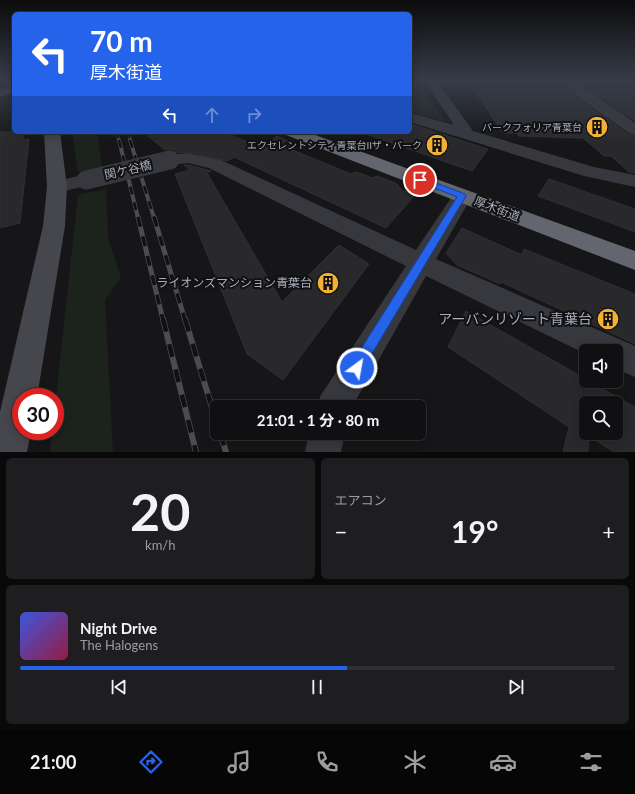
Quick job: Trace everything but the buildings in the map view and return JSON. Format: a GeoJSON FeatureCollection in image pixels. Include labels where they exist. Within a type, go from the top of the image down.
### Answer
{"type":"FeatureCollection","features":[{"type":"Feature","properties":{"kind":"highway","name":"厚木街道"},"geometry":{"type":"LineString","coordinates":[[297,134],[635,261]]}},
{"type":"Feature","properties":{"kind":"highway","name":"厚木街道"},"geometry":{"type":"LineString","coordinates":[[328,134],[635,245]]}},
{"type":"Feature","properties":{"kind":"street"},"geometry":{"type":"LineString","coordinates":[[445,102],[468,135]]}},
{"type":"Feature","properties":{"kind":"street"},"geometry":{"type":"LineString","coordinates":[[594,102],[635,130]]}},
{"type":"Feature","properties":{"kind":"street"},"geometry":{"type":"LineString","coordinates":[[412,118],[591,172],[635,181]]}},
{"type":"Feature","properties":{"kind":"street"},"geometry":{"type":"LineString","coordinates":[[9,452],[54,226],[57,187],[52,134]]}},
{"type":"Feature","properties":{"kind":"street","name":"関ケ谷橋"},"geometry":{"type":"LineString","coordinates":[[57,187],[170,160],[188,158],[215,164],[421,263],[597,344]]}},
{"type":"Feature","properties":{"kind":"street"},"geometry":{"type":"LineString","coordinates":[[337,400],[462,196]]}},
{"type":"Feature","properties":{"kind":"street"},"geometry":{"type":"LineString","coordinates":[[623,356],[635,362]]}},
{"type":"Feature","properties":{"kind":"street"},"geometry":{"type":"LineString","coordinates":[[323,452],[326,440]]}},
{"type":"Feature","properties":{"kind":"shaded area"},"geometry":{"type":"Polygon","coordinates":[[[412,102],[432,102],[446,122],[412,113],[412,102]]]}},
{"type":"Feature","properties":{"kind":"shaded area"},"geometry":{"type":"Polygon","coordinates":[[[72,134],[97,134],[102,167],[78,172],[72,134]]]}},
{"type":"Feature","properties":{"kind":"shaded area"},"geometry":{"type":"Polygon","coordinates":[[[106,189],[108,237],[121,278],[105,300],[113,452],[50,452],[51,440],[64,440],[64,388],[57,388],[78,195],[106,189]]]}},
{"type":"Feature","properties":{"kind":"railway"},"geometry":{"type":"LineString","coordinates":[[117,134],[119,141]]}},
{"type":"Feature","properties":{"kind":"railway"},"geometry":{"type":"LineString","coordinates":[[129,134],[131,141]]}},
{"type":"Feature","properties":{"kind":"railway"},"geometry":{"type":"LineString","coordinates":[[119,140],[138,218]]}},
{"type":"Feature","properties":{"kind":"railway"},"geometry":{"type":"LineString","coordinates":[[130,140],[154,218]]}},
{"type":"Feature","properties":{"kind":"railway"},"geometry":{"type":"LineString","coordinates":[[138,217],[163,320]]}},
{"type":"Feature","properties":{"kind":"railway"},"geometry":{"type":"LineString","coordinates":[[154,217],[185,320]]}},
{"type":"Feature","properties":{"kind":"railway"},"geometry":{"type":"LineString","coordinates":[[163,319],[196,452]]}},
{"type":"Feature","properties":{"kind":"railway"},"geometry":{"type":"LineString","coordinates":[[185,319],[210,401]]}},
{"type":"Feature","properties":{"kind":"railway"},"geometry":{"type":"LineString","coordinates":[[222,440],[226,452]]}},
{"type":"Feature","properties":{"kind":"place","name":"パークフォリア青葉台"},"geometry":{"type":"Point","coordinates":[597,127]}},
{"type":"Feature","properties":{"kind":"place","name":"エクセレントシティ青葉台IIザ・パーク"},"geometry":{"type":"Point","coordinates":[437,145]}},
{"type":"Feature","properties":{"kind":"place","name":"ライオンズマンション青葉台"},"geometry":{"type":"Point","coordinates":[328,283]}},
{"type":"Feature","properties":{"kind":"place","name":"アーバンリゾート青葉台"},"geometry":{"type":"Point","coordinates":[608,319]}},
{"type":"Feature","properties":{"kind":"route"},"geometry":{"type":"LineString","coordinates":[[357,368],[462,196],[420,180]]}}]}
